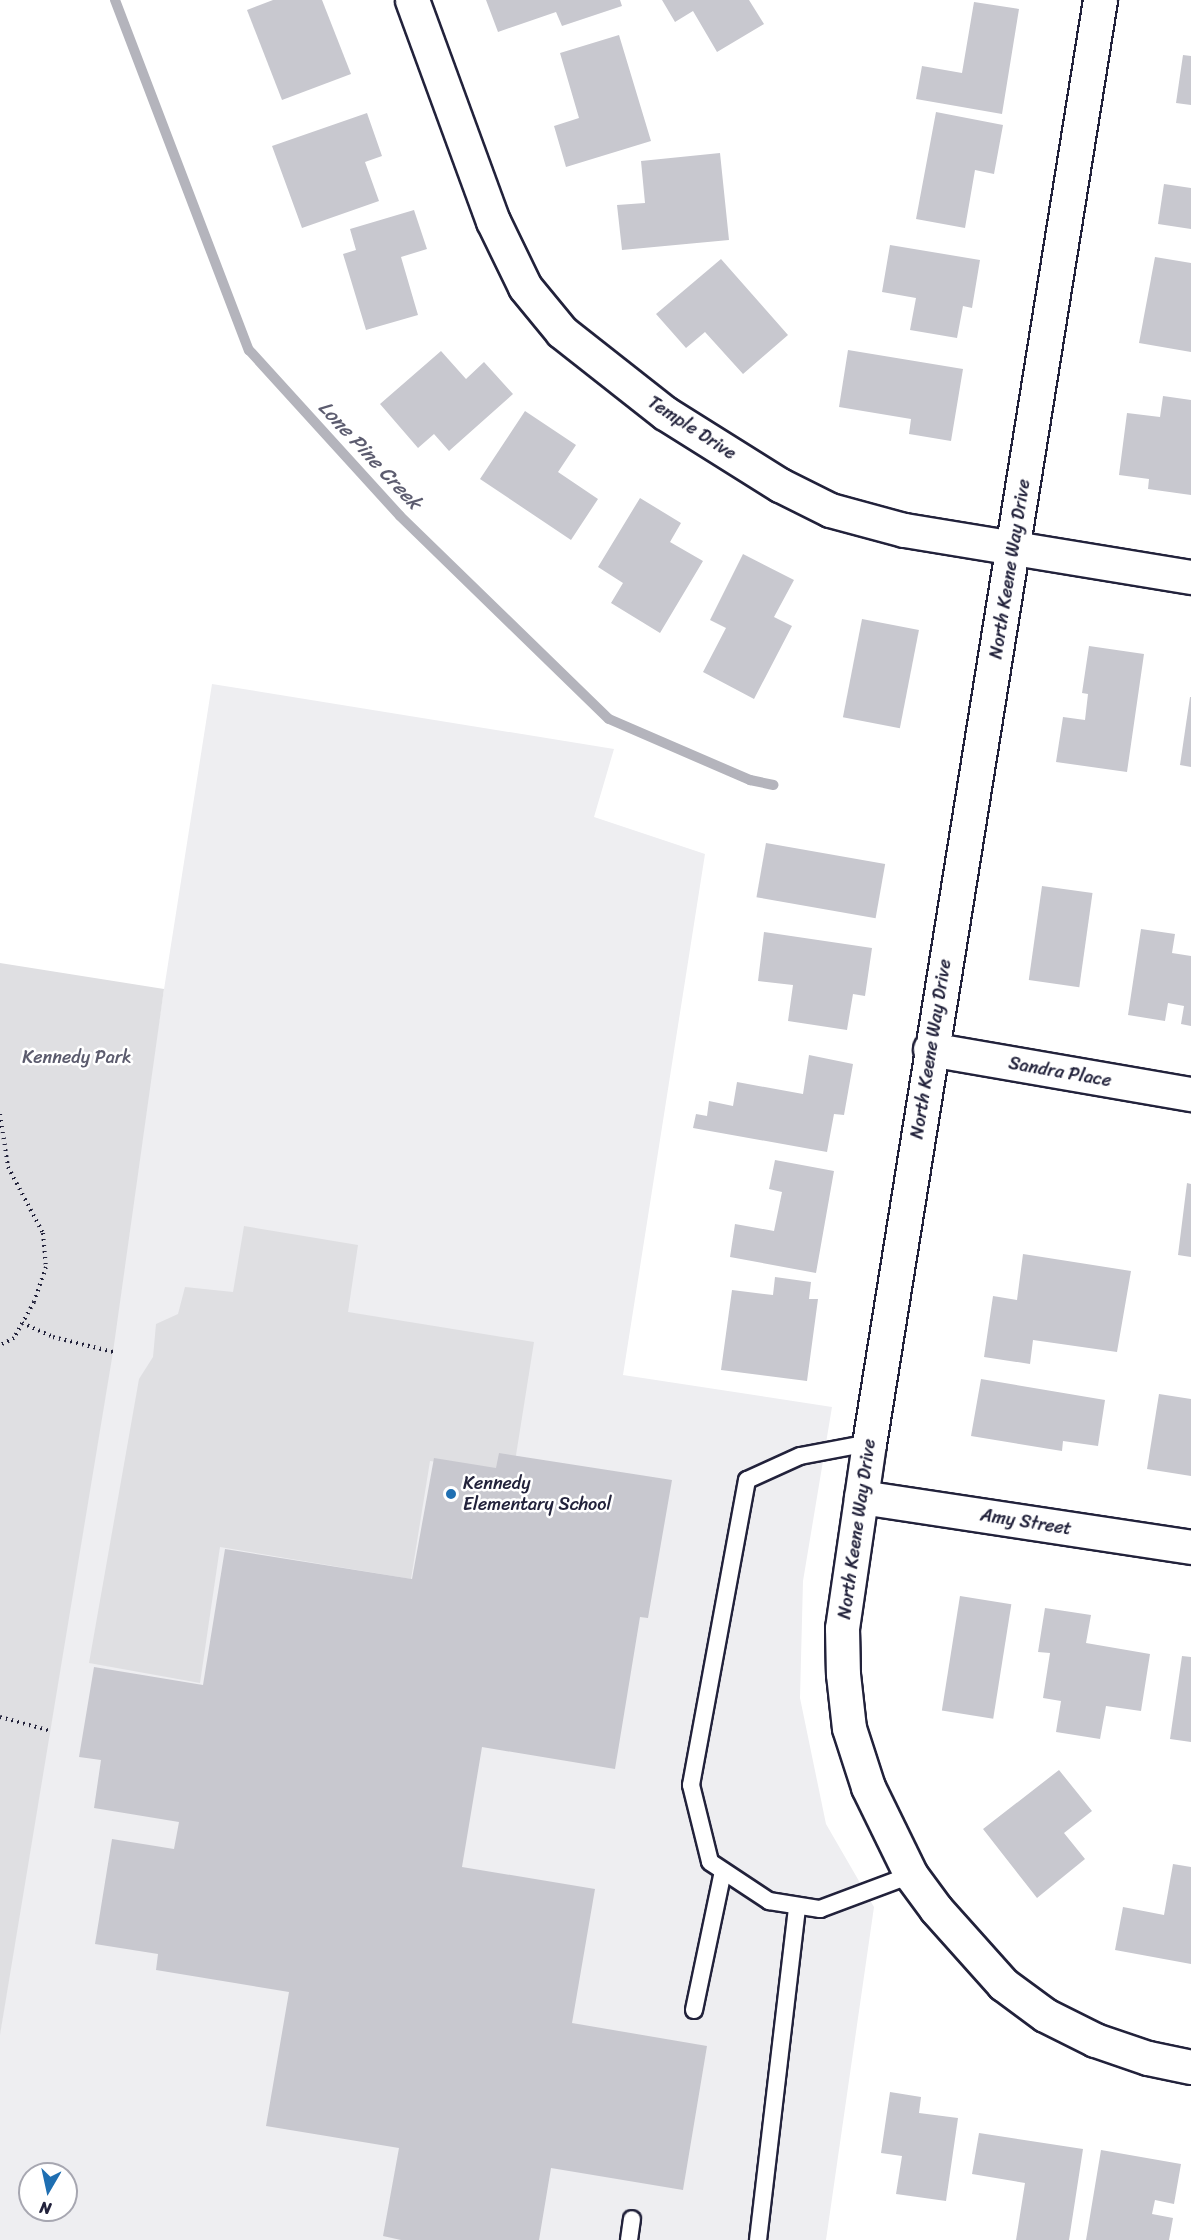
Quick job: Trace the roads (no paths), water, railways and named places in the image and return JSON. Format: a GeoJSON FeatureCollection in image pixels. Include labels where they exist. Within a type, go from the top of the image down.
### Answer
{"type":"FeatureCollection","features":[{"type":"Feature","properties":{"kind":"street","name":"Temple Drive"},"geometry":{"type":"LineString","coordinates":[[412,0],[493,221],[525,287],[562,332],[665,413],[780,485],[830,510],[904,530],[1015,545],[1191,576]]}},
{"type":"Feature","properties":{"kind":"street","name":"North Keene Way Drive"},"geometry":{"type":"LineString","coordinates":[[1101,0],[1015,545],[930,1049],[842,1628],[849,1728],[868,1787],[911,1875],[936,1909],[1003,1984],[1064,2024],[1148,2058],[1191,2067]]}},
{"type":"Feature","properties":{"kind":"street","name":"Sandra Place"},"geometry":{"type":"LineString","coordinates":[[930,1049],[1191,1094]]}},
{"type":"Feature","properties":{"kind":"street","name":"Amy Street"},"geometry":{"type":"LineString","coordinates":[[861,1497],[1191,1547]]}},
{"type":"Feature","properties":{"kind":"lane"},"geometry":{"type":"LineString","coordinates":[[869,1443],[800,1456],[747,1480],[691,1785],[710,1862],[769,1900],[820,1909],[911,1875]]}},
{"type":"Feature","properties":{"kind":"lane"},"geometry":{"type":"LineString","coordinates":[[694,2010],[723,1871]]}},
{"type":"Feature","properties":{"kind":"lane"},"geometry":{"type":"LineString","coordinates":[[758,2240],[797,1906]]}},
{"type":"Feature","properties":{"kind":"lane"},"geometry":{"type":"LineString","coordinates":[[629,2240],[632,2219]]}},
{"type":"Feature","properties":{"kind":"waterway","name":"Lone Pine Creek"},"geometry":{"type":"LineString","coordinates":[[115,0],[249,350],[400,516],[609,719],[750,780],[773,785]]}},
{"type":"Feature","properties":{"kind":"place","name":"Kennedy Elementary School"},"geometry":{"type":"Point","coordinates":[451,1494]}},
{"type":"Feature","properties":{"kind":"park label","name":"Kennedy Park"},"geometry":{"type":"Point","coordinates":[77,1057]}}]}
